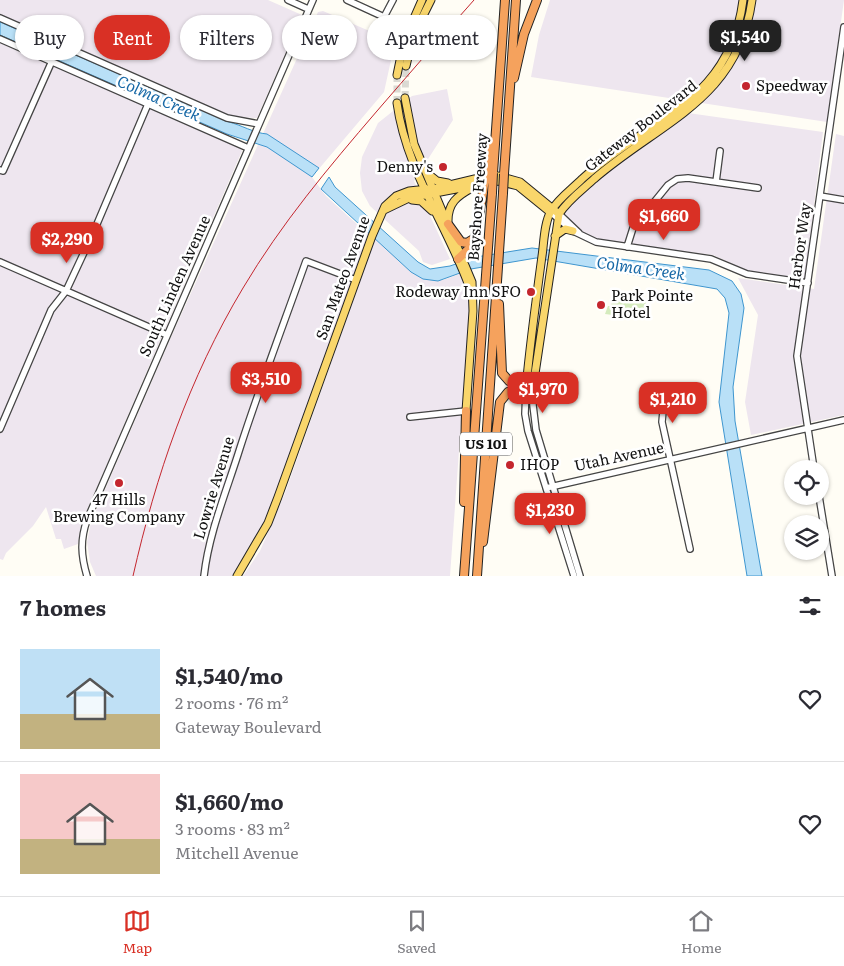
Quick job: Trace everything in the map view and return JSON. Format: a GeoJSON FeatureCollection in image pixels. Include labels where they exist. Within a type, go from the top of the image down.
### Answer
{"type":"FeatureCollection","features":[{"type":"Feature","properties":{"kind":"highway"},"geometry":{"type":"LineString","coordinates":[[514,70],[516,0]]}},
{"type":"Feature","properties":{"kind":"highway"},"geometry":{"type":"LineString","coordinates":[[514,70],[524,34],[537,0]]}},
{"type":"Feature","properties":{"kind":"highway","name":"Bayshore Freeway"},"geometry":{"type":"LineString","coordinates":[[464,576],[488,247],[490,173],[488,154],[496,136],[505,2]]}},
{"type":"Feature","properties":{"kind":"highway","name":"Bayshore Freeway"},"geometry":{"type":"LineString","coordinates":[[477,574],[510,91],[514,70]]}},
{"type":"Feature","properties":{"kind":"highway"},"geometry":{"type":"LineString","coordinates":[[461,258],[472,247],[488,192]]}},
{"type":"Feature","properties":{"kind":"highway"},"geometry":{"type":"LineString","coordinates":[[448,224],[461,242],[467,243],[475,238]]}},
{"type":"Feature","properties":{"kind":"highway"},"geometry":{"type":"LineString","coordinates":[[497,272],[502,373],[509,381],[529,386]]}},
{"type":"Feature","properties":{"kind":"highway"},"geometry":{"type":"LineString","coordinates":[[477,574],[486,525],[499,406],[503,395],[512,390],[529,386]]}},
{"type":"Feature","properties":{"kind":"highway"},"geometry":{"type":"LineString","coordinates":[[512,390],[525,399]]}},
{"type":"Feature","properties":{"kind":"highway"},"geometry":{"type":"LineString","coordinates":[[466,411],[466,546]]}},
{"type":"Feature","properties":{"kind":"main road"},"geometry":{"type":"LineString","coordinates":[[397,76],[404,41],[422,0]]}},
{"type":"Feature","properties":{"kind":"main road"},"geometry":{"type":"LineString","coordinates":[[406,66],[416,29],[431,0]]}},
{"type":"Feature","properties":{"kind":"main road","name":"Gateway Boulevard"},"geometry":{"type":"LineString","coordinates":[[552,210],[600,165],[658,124],[706,85],[720,68],[732,46],[740,23],[743,0]]}},
{"type":"Feature","properties":{"kind":"main road","name":"Gateway Boulevard"},"geometry":{"type":"LineString","coordinates":[[558,216],[569,201],[601,173],[699,100],[717,84],[730,66],[741,44],[752,0]]}},
{"type":"Feature","properties":{"kind":"main road"},"geometry":{"type":"LineString","coordinates":[[404,98],[411,134],[435,212],[461,258]]}},
{"type":"Feature","properties":{"kind":"main road"},"geometry":{"type":"LineString","coordinates":[[397,104],[404,136],[416,170],[448,224],[466,271],[472,296],[466,411]]}},
{"type":"Feature","properties":{"kind":"main road"},"geometry":{"type":"LineString","coordinates":[[421,163],[428,174],[437,182],[458,183]]}},
{"type":"Feature","properties":{"kind":"main road"},"geometry":{"type":"LineString","coordinates":[[409,191],[416,184],[416,170]]}},
{"type":"Feature","properties":{"kind":"main road"},"geometry":{"type":"LineString","coordinates":[[430,192],[483,177],[506,177],[526,185],[558,216],[529,386]]}},
{"type":"Feature","properties":{"kind":"main road"},"geometry":{"type":"LineString","coordinates":[[430,192],[498,181],[511,183],[529,193],[552,210]]}},
{"type":"Feature","properties":{"kind":"main road"},"geometry":{"type":"LineString","coordinates":[[448,224],[449,210],[453,201],[460,194],[481,184]]}},
{"type":"Feature","properties":{"kind":"main road","name":"San Mateo Avenue"},"geometry":{"type":"LineString","coordinates":[[237,576],[258,542],[278,497],[376,223],[392,199],[409,191],[430,192]]}},
{"type":"Feature","properties":{"kind":"main road","name":"San Mateo Avenue"},"geometry":{"type":"LineString","coordinates":[[384,210],[404,200],[430,192]]}},
{"type":"Feature","properties":{"kind":"main road"},"geometry":{"type":"LineString","coordinates":[[404,200],[421,201],[435,212]]}},
{"type":"Feature","properties":{"kind":"main road"},"geometry":{"type":"LineString","coordinates":[[529,386],[544,243],[552,210]]}},
{"type":"Feature","properties":{"kind":"main road"},"geometry":{"type":"LineString","coordinates":[[554,241],[561,230],[573,232]]}},
{"type":"Feature","properties":{"kind":"street"},"geometry":{"type":"LineString","coordinates":[[288,0],[308,9]]}},
{"type":"Feature","properties":{"kind":"street","name":"South Linden Avenue"},"geometry":{"type":"LineString","coordinates":[[87,576],[82,559],[81,546],[87,520],[313,0]]}},
{"type":"Feature","properties":{"kind":"street"},"geometry":{"type":"LineString","coordinates":[[347,0],[384,17],[394,0]]}},
{"type":"Feature","properties":{"kind":"street"},"geometry":{"type":"LineString","coordinates":[[0,18],[227,118],[258,126]]}},
{"type":"Feature","properties":{"kind":"street","name":"Harbor Way"},"geometry":{"type":"LineString","coordinates":[[812,460],[797,360],[844,26]]}},
{"type":"Feature","properties":{"kind":"street"},"geometry":{"type":"LineString","coordinates":[[0,39],[249,146]]}},
{"type":"Feature","properties":{"kind":"street"},"geometry":{"type":"LineString","coordinates":[[0,170],[3,171],[52,62]]}},
{"type":"Feature","properties":{"kind":"street"},"geometry":{"type":"LineString","coordinates":[[0,429],[55,304],[66,291],[148,104]]}},
{"type":"Feature","properties":{"kind":"street"},"geometry":{"type":"LineString","coordinates":[[716,182],[720,151]]}},
{"type":"Feature","properties":{"kind":"street"},"geometry":{"type":"LineString","coordinates":[[627,247],[628,236],[633,228],[672,182],[688,178],[758,188]]}},
{"type":"Feature","properties":{"kind":"street"},"geometry":{"type":"LineString","coordinates":[[820,196],[844,200]]}},
{"type":"Feature","properties":{"kind":"street"},"geometry":{"type":"LineString","coordinates":[[558,216],[573,232],[596,242],[711,259],[747,274],[808,283]]}},
{"type":"Feature","properties":{"kind":"street"},"geometry":{"type":"LineString","coordinates":[[558,216],[582,236]]}},
{"type":"Feature","properties":{"kind":"street","name":"Lowrie Avenue"},"geometry":{"type":"LineString","coordinates":[[204,576],[206,558],[216,521],[243,435],[306,261],[356,280]]}},
{"type":"Feature","properties":{"kind":"street"},"geometry":{"type":"LineString","coordinates":[[0,262],[167,335]]}},
{"type":"Feature","properties":{"kind":"street"},"geometry":{"type":"LineString","coordinates":[[52,285],[56,292],[55,304]]}},
{"type":"Feature","properties":{"kind":"street"},"geometry":{"type":"LineString","coordinates":[[55,304],[69,296],[76,295]]}},
{"type":"Feature","properties":{"kind":"street"},"geometry":{"type":"LineString","coordinates":[[529,386],[557,390]]}},
{"type":"Feature","properties":{"kind":"street"},"geometry":{"type":"LineString","coordinates":[[529,386],[525,399],[528,431],[574,576]]}},
{"type":"Feature","properties":{"kind":"street"},"geometry":{"type":"LineString","coordinates":[[529,386],[534,422],[580,576]]}},
{"type":"Feature","properties":{"kind":"street"},"geometry":{"type":"LineString","coordinates":[[665,389],[662,419],[690,549]]}},
{"type":"Feature","properties":{"kind":"street"},"geometry":{"type":"LineString","coordinates":[[410,417],[466,411]]}},
{"type":"Feature","properties":{"kind":"street","name":"Utah Avenue"},"geometry":{"type":"LineString","coordinates":[[546,488],[844,420]]}},
{"type":"Feature","properties":{"kind":"street"},"geometry":{"type":"LineString","coordinates":[[820,505],[832,576]]}},
{"type":"Feature","properties":{"kind":"shaded area"},"geometry":{"type":"Polygon","coordinates":[[[0,0],[268,0],[302,15],[282,15],[282,60],[257,118],[233,117],[103,60],[170,60],[170,15],[94,15],[94,56],[84,52],[84,15],[15,15],[15,22],[0,15],[0,0]]]}},
{"type":"Feature","properties":{"kind":"shaded area"},"geometry":{"type":"Polygon","coordinates":[[[550,0],[844,0],[827,122],[531,77],[539,35],[550,0]]]}},
{"type":"Feature","properties":{"kind":"shaded area"},"geometry":{"type":"Polygon","coordinates":[[[323,11],[332,15],[317,15],[318,12],[323,11]]]}},
{"type":"Feature","properties":{"kind":"shaded area"},"geometry":{"type":"Polygon","coordinates":[[[357,26],[367,30],[367,60],[391,60],[384,92],[312,177],[326,196],[359,226],[369,231],[286,470],[266,521],[233,576],[96,576],[90,562],[87,542],[91,522],[172,335],[296,60],[357,60],[357,26]]]}},
{"type":"Feature","properties":{"kind":"shaded area"},"geometry":{"type":"Polygon","coordinates":[[[0,43],[15,50],[15,60],[39,60],[239,147],[242,151],[81,524],[78,544],[64,549],[61,539],[56,539],[46,507],[33,526],[6,553],[3,560],[0,559],[0,43]]]}},
{"type":"Feature","properties":{"kind":"shaded area"},"geometry":{"type":"Polygon","coordinates":[[[447,89],[453,120],[414,181],[450,259],[432,265],[423,262],[419,251],[370,206],[362,191],[360,173],[362,157],[378,123],[412,96],[447,89]]]}},
{"type":"Feature","properties":{"kind":"shaded area"},"geometry":{"type":"Polygon","coordinates":[[[688,113],[823,132],[805,279],[750,272],[713,255],[603,241],[586,234],[559,234],[565,209],[608,172],[688,113]]]}},
{"type":"Feature","properties":{"kind":"shaded area"},"geometry":{"type":"Polygon","coordinates":[[[836,134],[844,136],[844,415],[751,435],[745,402],[758,315],[738,278],[814,289],[836,134]]]}},
{"type":"Feature","properties":{"kind":"shaded area"},"geometry":{"type":"Polygon","coordinates":[[[375,239],[411,272],[423,279],[443,280],[462,273],[470,297],[450,576],[243,576],[260,551],[285,493],[375,239]]]}},
{"type":"Feature","properties":{"kind":"green space"},"geometry":{"type":"Polygon","coordinates":[[[623,297],[646,301],[644,319],[605,314],[612,301],[617,302],[623,297]]]}},
{"type":"Feature","properties":{"kind":"water"},"geometry":{"type":"Polygon","coordinates":[[[0,22],[15,29],[15,42],[0,35],[0,22]]]}},
{"type":"Feature","properties":{"kind":"water","name":"Colma Creek"},"geometry":{"type":"Polygon","coordinates":[[[84,59],[229,122],[267,134],[319,168],[312,177],[267,147],[227,134],[57,60],[84,59]]]}},
{"type":"Feature","properties":{"kind":"water","name":"Colma Creek"},"geometry":{"type":"Polygon","coordinates":[[[329,177],[335,187],[418,262],[430,269],[450,266],[476,257],[532,248],[709,270],[732,281],[741,294],[744,308],[733,387],[735,421],[762,576],[747,576],[719,402],[729,313],[725,298],[717,289],[536,258],[471,269],[438,281],[423,279],[411,272],[321,189],[329,177]]]}},
{"type":"Feature","properties":{"kind":"tunnel"},"geometry":{"type":"LineString","coordinates":[[405,98],[406,66]]}},
{"type":"Feature","properties":{"kind":"tunnel"},"geometry":{"type":"LineString","coordinates":[[397,75],[397,103]]}},
{"type":"Feature","properties":{"kind":"railway"},"geometry":{"type":"LineString","coordinates":[[133,576],[152,501],[176,428],[206,357],[243,288],[273,241],[323,175],[474,0]]}},
{"type":"Feature","properties":{"kind":"place","name":"Speedway"},"geometry":{"type":"Point","coordinates":[746,86]}},
{"type":"Feature","properties":{"kind":"place","name":"Denny's"},"geometry":{"type":"Point","coordinates":[443,167]}},
{"type":"Feature","properties":{"kind":"place","name":"Rodeway Inn SFO"},"geometry":{"type":"Point","coordinates":[531,292]}},
{"type":"Feature","properties":{"kind":"place","name":"Park Pointe Hotel"},"geometry":{"type":"Point","coordinates":[601,305]}},
{"type":"Feature","properties":{"kind":"place","name":"IHOP"},"geometry":{"type":"Point","coordinates":[510,465]}},
{"type":"Feature","properties":{"kind":"place","name":"47 Hills Brewing Company"},"geometry":{"type":"Point","coordinates":[119,483]}}]}
